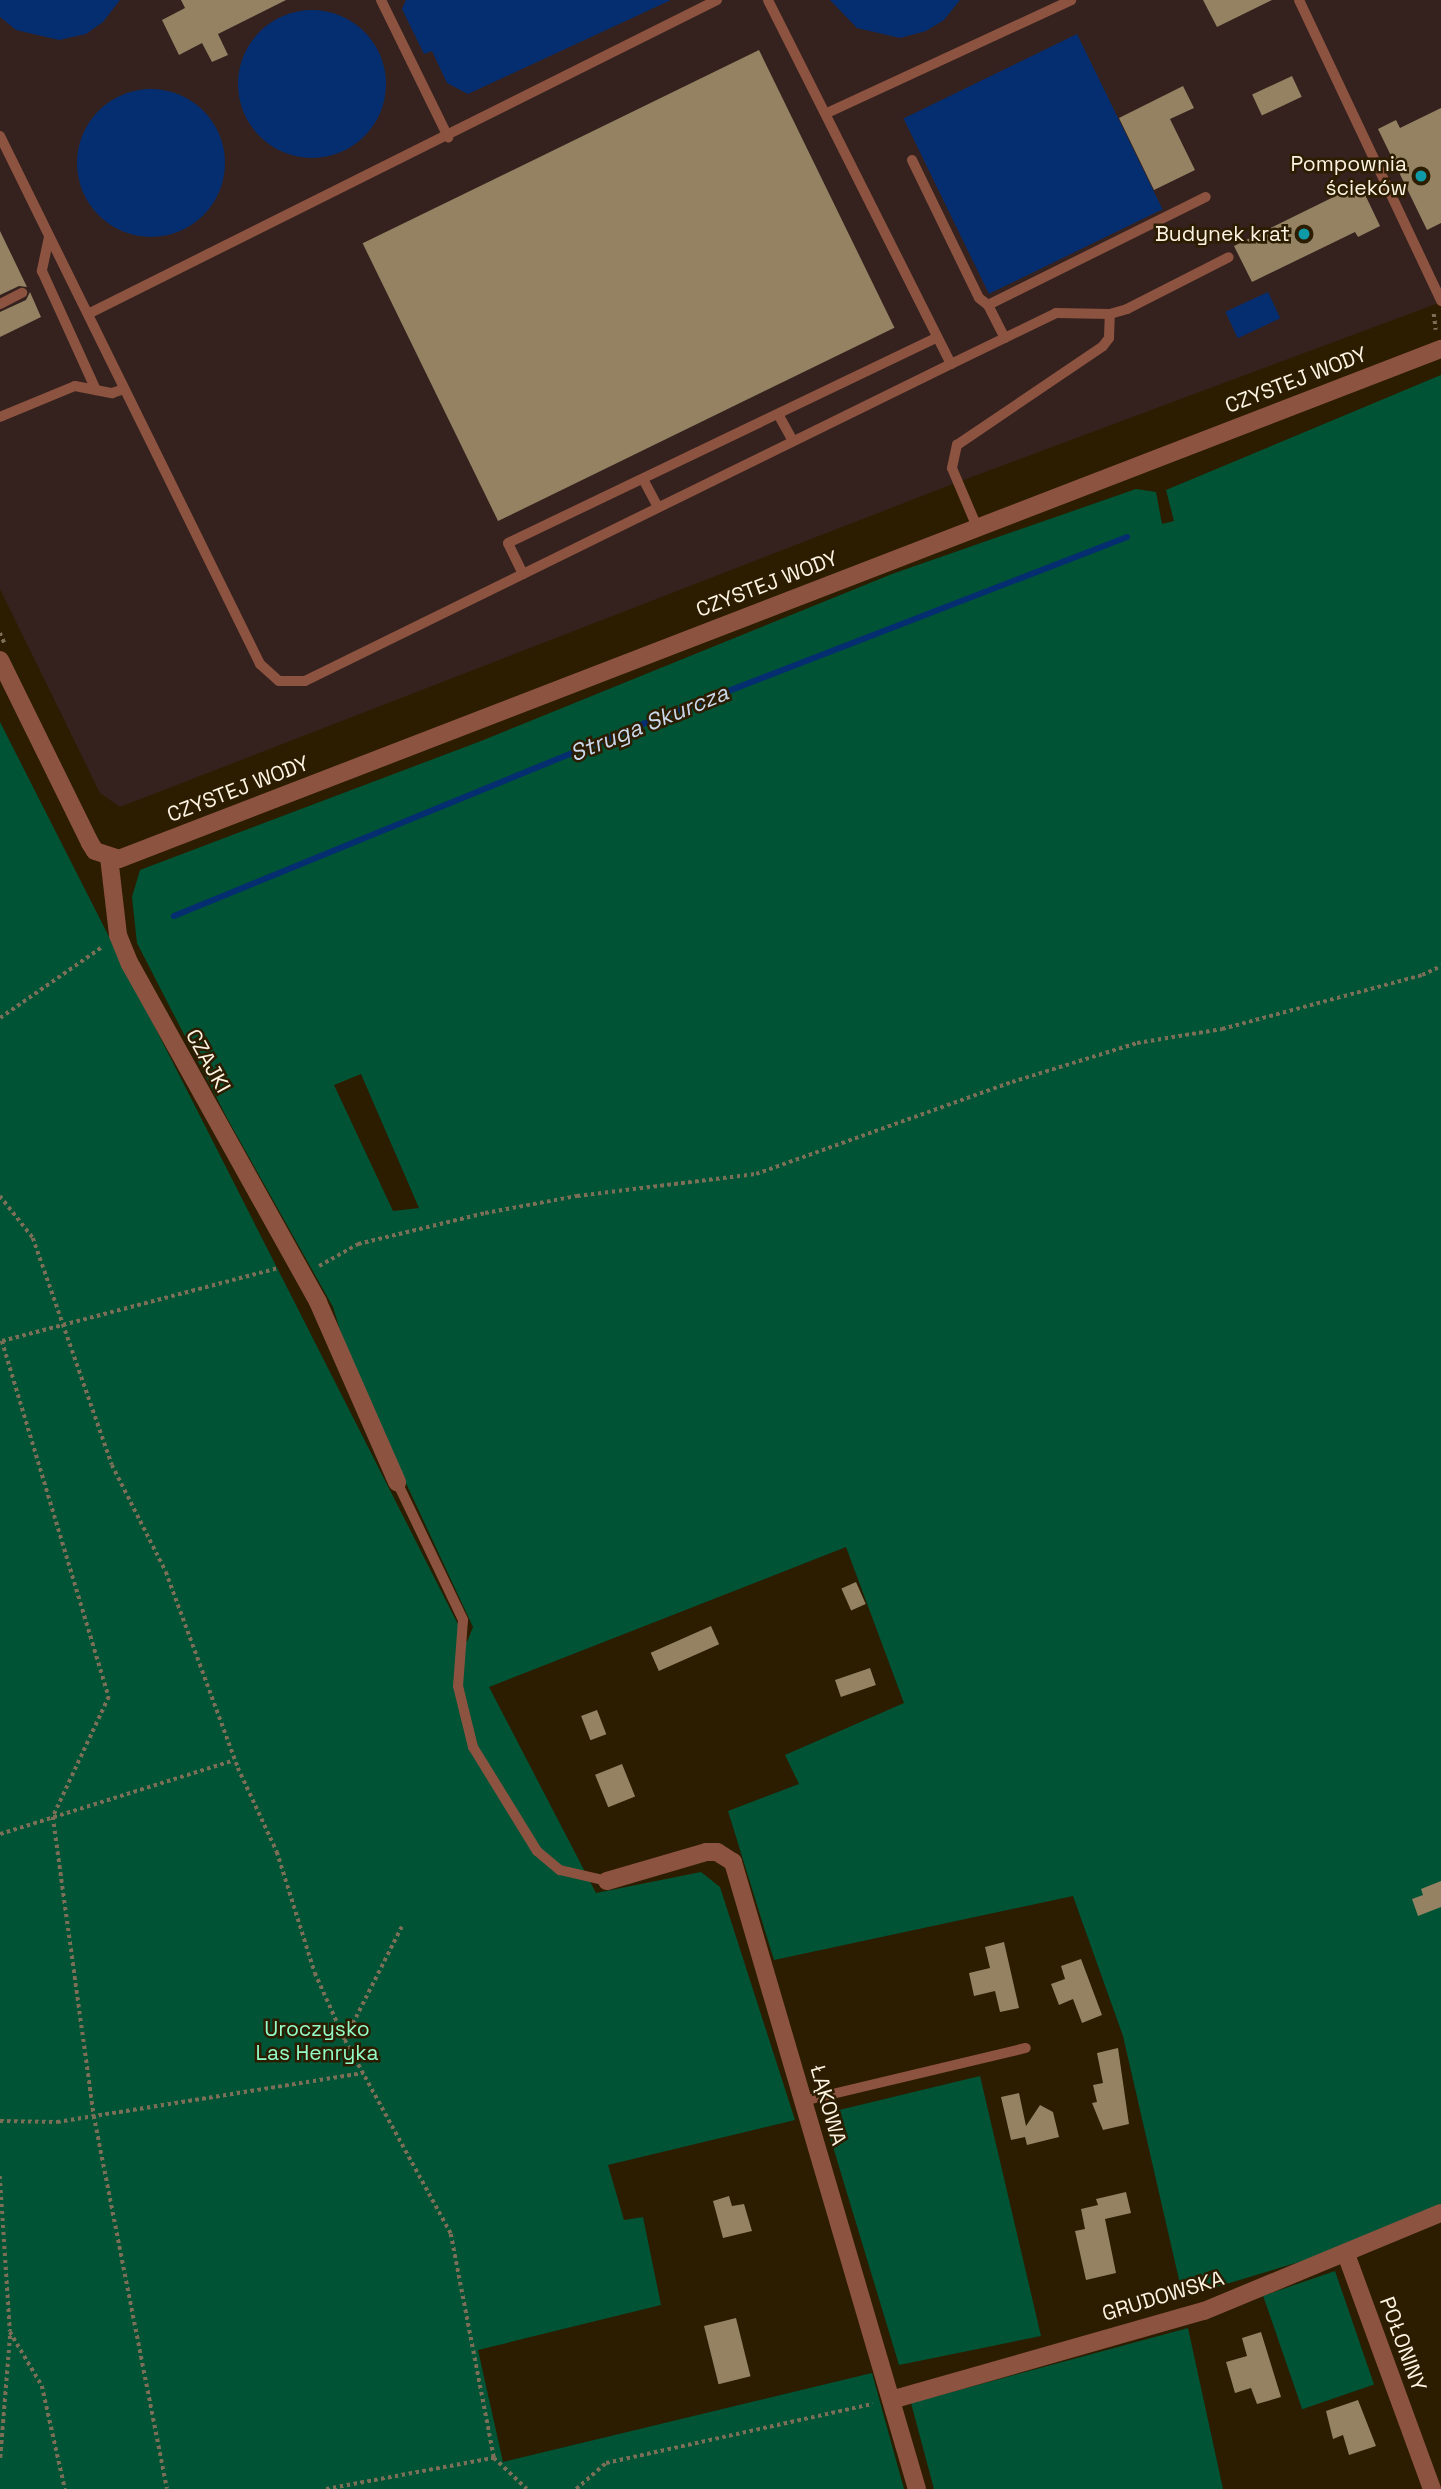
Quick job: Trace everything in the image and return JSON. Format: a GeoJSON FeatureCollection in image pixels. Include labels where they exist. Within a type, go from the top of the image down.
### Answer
{"type":"FeatureCollection","features":[{"type":"Feature","properties":{"kind":"street","name":"CZYSTEJ WODY"},"geometry":{"type":"LineString","coordinates":[[109,857],[127,856],[977,527],[1436,343]]}},
{"type":"Feature","properties":{"kind":"street"},"geometry":{"type":"LineString","coordinates":[[6,658],[90,843],[109,857]]}},
{"type":"Feature","properties":{"kind":"street","name":"CZAJKI"},"geometry":{"type":"LineString","coordinates":[[109,857],[118,935],[186,1070],[300,1269],[397,1482]]}},
{"type":"Feature","properties":{"kind":"street","name":"ŁĄKOWA"},"geometry":{"type":"LineString","coordinates":[[607,1881],[706,1852],[718,1852],[733,1862],[917,2489]]}},
{"type":"Feature","properties":{"kind":"street","name":"GRUDOWSKA"},"geometry":{"type":"LineString","coordinates":[[891,2400],[1205,2311],[1441,2213]]}},
{"type":"Feature","properties":{"kind":"street","name":"POŁONINY"},"geometry":{"type":"LineString","coordinates":[[1346,2254],[1432,2489]]}},
{"type":"Feature","properties":{"kind":"lane"},"geometry":{"type":"LineString","coordinates":[[381,0],[447,137]]}},
{"type":"Feature","properties":{"kind":"lane"},"geometry":{"type":"LineString","coordinates":[[88,314],[717,0]]}},
{"type":"Feature","properties":{"kind":"lane"},"geometry":{"type":"LineString","coordinates":[[768,0],[951,364]]}},
{"type":"Feature","properties":{"kind":"lane"},"geometry":{"type":"LineString","coordinates":[[827,113],[1071,0]]}},
{"type":"Feature","properties":{"kind":"lane"},"geometry":{"type":"LineString","coordinates":[[1299,0],[1441,301]]}},
{"type":"Feature","properties":{"kind":"lane"},"geometry":{"type":"LineString","coordinates":[[0,136],[260,664],[279,681],[305,681],[1056,313],[1110,314],[1229,257]]}},
{"type":"Feature","properties":{"kind":"lane"},"geometry":{"type":"LineString","coordinates":[[912,160],[979,298],[988,305],[1005,338]]}},
{"type":"Feature","properties":{"kind":"lane"},"geometry":{"type":"LineString","coordinates":[[988,305],[1206,197]]}},
{"type":"Feature","properties":{"kind":"lane"},"geometry":{"type":"LineString","coordinates":[[49,237],[42,271],[96,390]]}},
{"type":"Feature","properties":{"kind":"lane"},"geometry":{"type":"LineString","coordinates":[[0,304],[22,293]]}},
{"type":"Feature","properties":{"kind":"lane"},"geometry":{"type":"LineString","coordinates":[[977,527],[953,468],[957,445],[1103,346],[1109,338],[1110,314]]}},
{"type":"Feature","properties":{"kind":"lane"},"geometry":{"type":"LineString","coordinates":[[523,574],[508,543],[936,338]]}},
{"type":"Feature","properties":{"kind":"lane"},"geometry":{"type":"LineString","coordinates":[[0,417],[75,386],[96,390],[124,389]]}},
{"type":"Feature","properties":{"kind":"lane"},"geometry":{"type":"LineString","coordinates":[[778,414],[793,441]]}},
{"type":"Feature","properties":{"kind":"lane"},"geometry":{"type":"LineString","coordinates":[[643,479],[658,508]]}},
{"type":"Feature","properties":{"kind":"lane"},"geometry":{"type":"LineString","coordinates":[[397,1482],[463,1620],[458,1686],[473,1748],[537,1851],[560,1870],[607,1881]]}},
{"type":"Feature","properties":{"kind":"lane"},"geometry":{"type":"LineString","coordinates":[[803,2101],[1026,2048]]}},
{"type":"Feature","properties":{"kind":"path"},"geometry":{"type":"LineString","coordinates":[[1436,343],[1433,312],[1441,309]]}},
{"type":"Feature","properties":{"kind":"path"},"geometry":{"type":"LineString","coordinates":[[0,633],[6,658]]}},
{"type":"Feature","properties":{"kind":"path"},"geometry":{"type":"LineString","coordinates":[[0,1018],[118,935]]}},
{"type":"Feature","properties":{"kind":"path"},"geometry":{"type":"LineString","coordinates":[[167,2489],[94,2116],[53,1817],[109,1697],[1,1342],[61,1325],[300,1269],[358,1244],[485,1213],[576,1196],[756,1174],[1012,1082],[1138,1043],[1222,1029],[1422,975],[1441,966]]}},
{"type":"Feature","properties":{"kind":"path"},"geometry":{"type":"LineString","coordinates":[[0,1196],[33,1238],[61,1325],[112,1465],[166,1572],[234,1760],[277,1852],[315,1973],[345,2040],[451,2234],[494,2458],[527,2489]]}},
{"type":"Feature","properties":{"kind":"path"},"geometry":{"type":"LineString","coordinates":[[0,1834],[234,1760]]}},
{"type":"Feature","properties":{"kind":"path"},"geometry":{"type":"LineString","coordinates":[[345,2040],[402,1927]]}},
{"type":"Feature","properties":{"kind":"path"},"geometry":{"type":"LineString","coordinates":[[0,2121],[57,2122],[363,2073]]}},
{"type":"Feature","properties":{"kind":"path"},"geometry":{"type":"LineString","coordinates":[[0,2176],[10,2332],[0,2458]]}},
{"type":"Feature","properties":{"kind":"path"},"geometry":{"type":"LineString","coordinates":[[10,2332],[42,2386],[65,2489]]}},
{"type":"Feature","properties":{"kind":"path"},"geometry":{"type":"LineString","coordinates":[[576,2489],[606,2463],[891,2400]]}},
{"type":"Feature","properties":{"kind":"path"},"geometry":{"type":"LineString","coordinates":[[327,2489],[494,2458]]}},
{"type":"Feature","properties":{"kind":"shaded area"},"geometry":{"type":"Polygon","coordinates":[[[0,0],[1441,0],[1441,302],[958,482],[120,807],[100,793],[0,589],[0,0]]]}},
{"type":"Feature","properties":{"kind":"green space","name":"Uroczysko Las Henryka"},"geometry":{"type":"Polygon","coordinates":[[[1441,375],[1441,2206],[1316,2257],[1183,2297],[1123,2036],[1073,1896],[774,1960],[728,1811],[799,1784],[785,1755],[904,1703],[846,1547],[489,1687],[596,1893],[701,1872],[720,1887],[795,2120],[608,2165],[624,2220],[643,2217],[661,2305],[478,2350],[503,2462],[872,2373],[904,2489],[0,2489],[0,722],[467,1642],[473,1627],[350,1363],[333,1307],[227,1118],[137,943],[132,897],[140,870],[481,741],[892,574],[1136,489],[1156,492],[1162,524],[1174,521],[1166,490],[1441,375]],[[361,1074],[334,1085],[393,1211],[419,1208],[361,1074]]]}},
{"type":"Feature","properties":{"kind":"green space"},"geometry":{"type":"Polygon","coordinates":[[[980,2076],[1041,2336],[899,2365],[827,2127],[835,2111],[980,2076]]]}},
{"type":"Feature","properties":{"kind":"green space"},"geometry":{"type":"Polygon","coordinates":[[[1335,2271],[1374,2384],[1302,2409],[1263,2296],[1335,2271]]]}},
{"type":"Feature","properties":{"kind":"green space"},"geometry":{"type":"Polygon","coordinates":[[[1188,2328],[1223,2489],[934,2489],[911,2403],[1188,2328]]]}},
{"type":"Feature","properties":{"kind":"water"},"geometry":{"type":"Polygon","coordinates":[[[0,0],[120,0],[103,22],[86,34],[59,40],[16,30],[0,17],[0,0]]]}},
{"type":"Feature","properties":{"kind":"water"},"geometry":{"type":"Polygon","coordinates":[[[406,0],[671,0],[468,94],[447,83],[432,51],[424,54],[402,9],[406,0]]]}},
{"type":"Feature","properties":{"kind":"water"},"geometry":{"type":"Polygon","coordinates":[[[830,0],[960,0],[944,20],[926,31],[900,38],[857,28],[830,0]]]}},
{"type":"Feature","properties":{"kind":"water"},"geometry":{"type":"Polygon","coordinates":[[[312,10],[340,15],[365,31],[381,56],[386,84],[381,112],[365,137],[340,153],[312,158],[284,153],[259,137],[243,112],[238,84],[243,56],[259,31],[284,15],[312,10]]]}},
{"type":"Feature","properties":{"kind":"water"},"geometry":{"type":"Polygon","coordinates":[[[1077,34],[1162,209],[989,294],[904,119],[1077,34]]]}},
{"type":"Feature","properties":{"kind":"water"},"geometry":{"type":"Polygon","coordinates":[[[151,89],[179,94],[204,110],[220,135],[225,163],[220,191],[204,216],[179,232],[151,237],[123,232],[98,216],[82,191],[77,163],[82,135],[98,110],[123,94],[151,89]]]}},
{"type":"Feature","properties":{"kind":"water"},"geometry":{"type":"Polygon","coordinates":[[[1268,292],[1280,318],[1238,338],[1225,312],[1268,292]]]}},
{"type":"Feature","properties":{"kind":"building"},"geometry":{"type":"Polygon","coordinates":[[[181,0],[286,0],[218,34],[228,55],[212,62],[202,43],[179,55],[162,20],[185,8],[181,0]]]}},
{"type":"Feature","properties":{"kind":"building"},"geometry":{"type":"Polygon","coordinates":[[[1203,0],[1272,0],[1217,27],[1203,0]]]}},
{"type":"Feature","properties":{"kind":"building"},"geometry":{"type":"Polygon","coordinates":[[[759,50],[894,328],[498,521],[363,243],[759,50]]]}},
{"type":"Feature","properties":{"kind":"building"},"geometry":{"type":"Polygon","coordinates":[[[1292,76],[1302,97],[1262,115],[1252,95],[1292,76]]]}},
{"type":"Feature","properties":{"kind":"building"},"geometry":{"type":"Polygon","coordinates":[[[1183,86],[1194,108],[1170,119],[1195,170],[1154,190],[1119,118],[1183,86]]]}},
{"type":"Feature","properties":{"kind":"building","name":"Pompownia ścieków"},"geometry":{"type":"Polygon","coordinates":[[[1441,108],[1441,223],[1427,230],[1378,129],[1396,120],[1400,128],[1441,108]]]}},
{"type":"Feature","properties":{"kind":"building","name":"Budynek krat"},"geometry":{"type":"Polygon","coordinates":[[[1360,184],[1380,226],[1358,237],[1355,232],[1252,282],[1234,246],[1360,184]]]}},
{"type":"Feature","properties":{"kind":"building"},"geometry":{"type":"Polygon","coordinates":[[[0,231],[27,287],[19,286],[0,295],[0,231]]]}},
{"type":"Feature","properties":{"kind":"building"},"geometry":{"type":"Polygon","coordinates":[[[30,292],[41,317],[0,337],[0,312],[26,300],[30,292]]]}},
{"type":"Feature","properties":{"kind":"building"},"geometry":{"type":"Polygon","coordinates":[[[856,1582],[866,1604],[851,1610],[841,1589],[856,1582]]]}},
{"type":"Feature","properties":{"kind":"building"},"geometry":{"type":"Polygon","coordinates":[[[711,1626],[719,1644],[659,1671],[651,1653],[711,1626]]]}},
{"type":"Feature","properties":{"kind":"building"},"geometry":{"type":"Polygon","coordinates":[[[870,1668],[876,1685],[841,1697],[835,1680],[870,1668]]]}},
{"type":"Feature","properties":{"kind":"building"},"geometry":{"type":"Polygon","coordinates":[[[597,1710],[606,1734],[590,1740],[581,1716],[597,1710]]]}},
{"type":"Feature","properties":{"kind":"building"},"geometry":{"type":"Polygon","coordinates":[[[622,1764],[635,1796],[608,1807],[595,1775],[622,1764]]]}},
{"type":"Feature","properties":{"kind":"building"},"geometry":{"type":"Polygon","coordinates":[[[1441,1881],[1441,1907],[1418,1916],[1412,1899],[1423,1895],[1421,1889],[1441,1881]]]}},
{"type":"Feature","properties":{"kind":"building"},"geometry":{"type":"Polygon","coordinates":[[[1004,1942],[1019,2008],[1000,2012],[995,1991],[974,1996],[969,1973],[990,1968],[985,1947],[1004,1942]]]}},
{"type":"Feature","properties":{"kind":"building"},"geometry":{"type":"Polygon","coordinates":[[[1081,1959],[1102,2015],[1082,2023],[1073,1999],[1059,2005],[1051,1984],[1065,1979],[1061,1966],[1081,1959]]]}},
{"type":"Feature","properties":{"kind":"building"},"geometry":{"type":"Polygon","coordinates":[[[1118,2048],[1129,2124],[1103,2130],[1092,2103],[1097,2102],[1093,2085],[1103,2083],[1097,2053],[1118,2048]]]}},
{"type":"Feature","properties":{"kind":"building"},"geometry":{"type":"Polygon","coordinates":[[[1019,2093],[1026,2126],[1040,2105],[1053,2112],[1059,2137],[1027,2145],[1025,2137],[1011,2140],[1001,2097],[1019,2093]]]}},
{"type":"Feature","properties":{"kind":"building"},"geometry":{"type":"Polygon","coordinates":[[[1126,2192],[1131,2213],[1105,2219],[1116,2273],[1086,2280],[1075,2231],[1085,2229],[1081,2209],[1098,2205],[1096,2199],[1126,2192]]]}},
{"type":"Feature","properties":{"kind":"building"},"geometry":{"type":"Polygon","coordinates":[[[729,2196],[732,2206],[744,2204],[752,2231],[723,2238],[713,2201],[729,2196]]]}},
{"type":"Feature","properties":{"kind":"building"},"geometry":{"type":"Polygon","coordinates":[[[736,2318],[751,2376],[718,2384],[704,2326],[736,2318]]]}},
{"type":"Feature","properties":{"kind":"building"},"geometry":{"type":"Polygon","coordinates":[[[1261,2332],[1281,2397],[1257,2404],[1251,2388],[1235,2393],[1226,2362],[1247,2356],[1242,2338],[1261,2332]]]}},
{"type":"Feature","properties":{"kind":"building"},"geometry":{"type":"Polygon","coordinates":[[[1358,2400],[1376,2446],[1349,2455],[1343,2435],[1333,2439],[1326,2411],[1358,2400]]]}},
{"type":"Feature","properties":{"kind":"waterway","name":"Struga Skurcza"},"geometry":{"type":"LineString","coordinates":[[174,916],[643,724],[1127,537]]}},
{"type":"Feature","properties":{"kind":"place","name":"Pompownia ścieków"},"geometry":{"type":"Point","coordinates":[1421,176]}},
{"type":"Feature","properties":{"kind":"place","name":"Budynek krat"},"geometry":{"type":"Point","coordinates":[1304,234]}}]}
